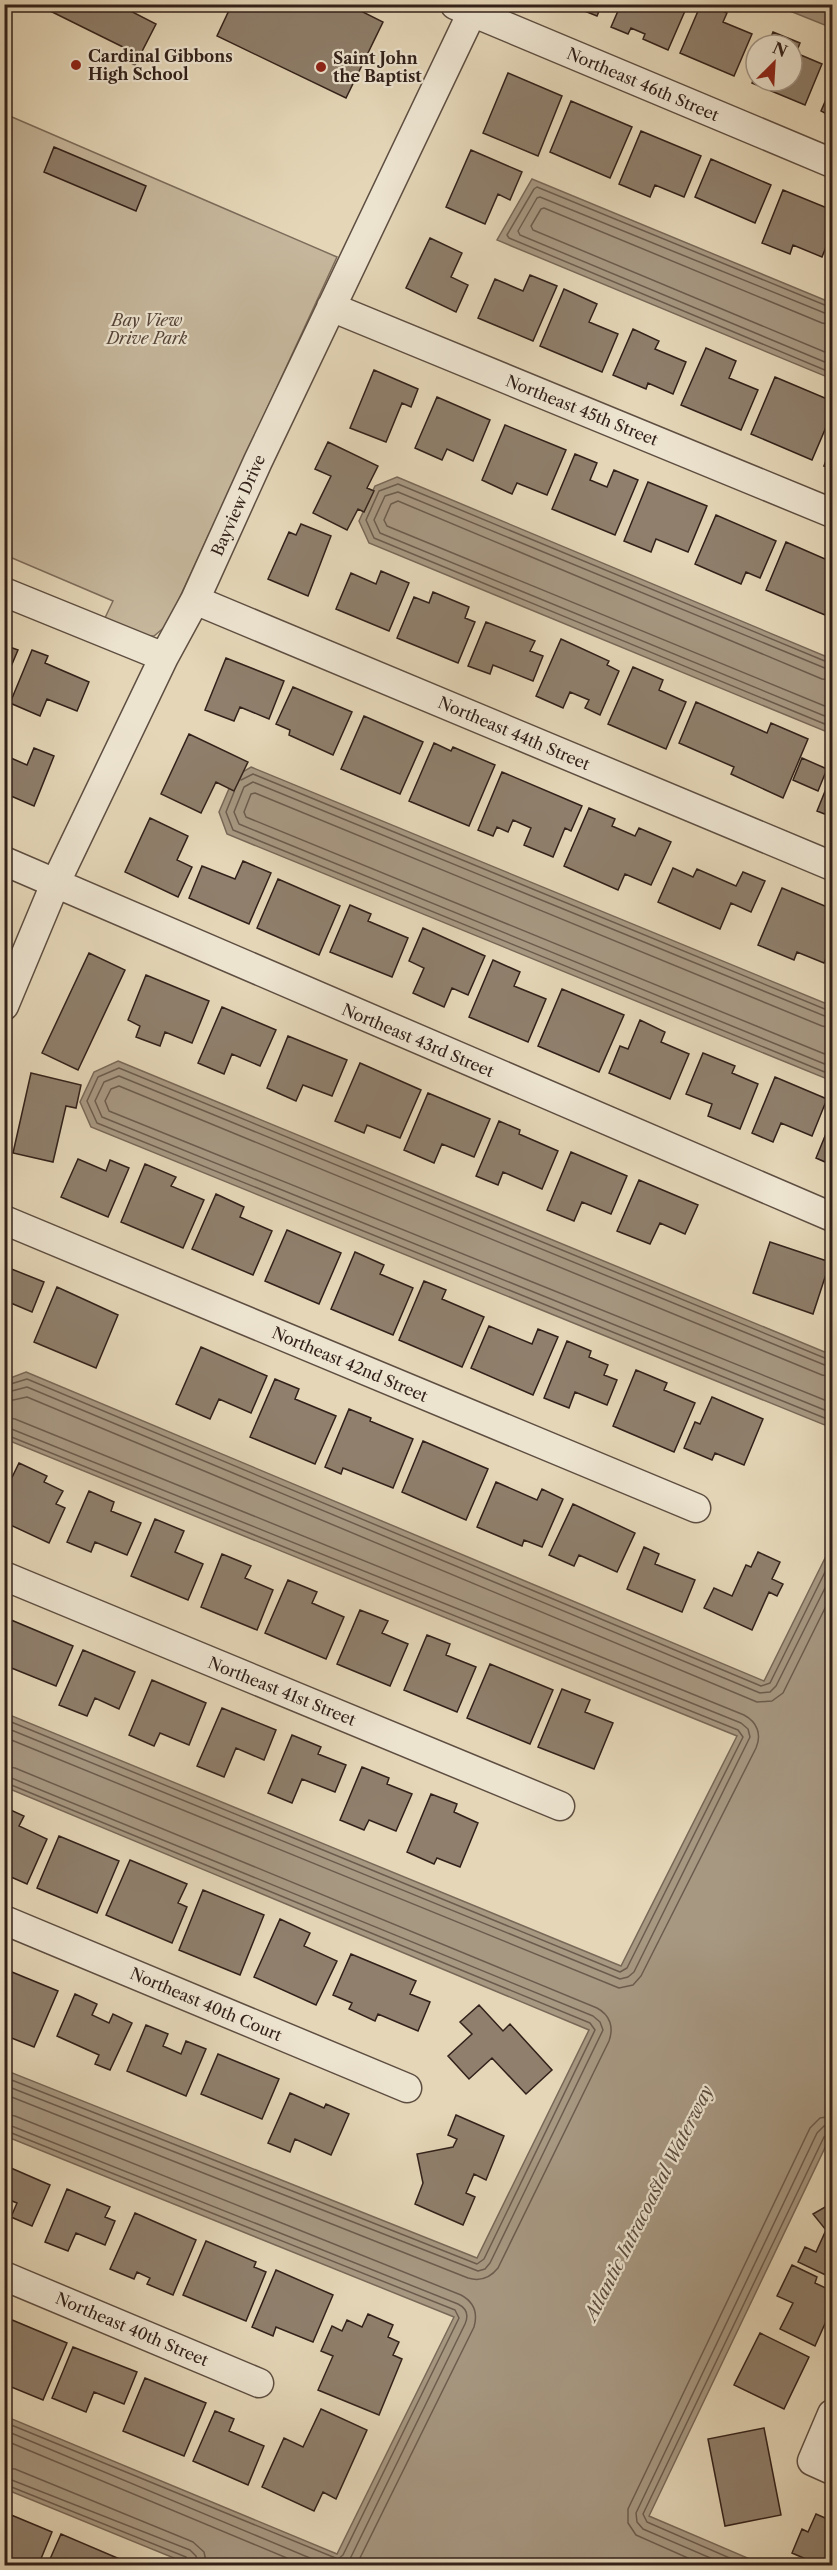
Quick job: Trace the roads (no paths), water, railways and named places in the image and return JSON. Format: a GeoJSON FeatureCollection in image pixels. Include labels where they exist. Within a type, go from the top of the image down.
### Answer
{"type":"FeatureCollection","features":[{"type":"Feature","properties":{"kind":"street","name":"Northeast 46th Street"},"geometry":{"type":"LineString","coordinates":[[467,7],[832,163]]}},
{"type":"Feature","properties":{"kind":"street","name":"Bayview Drive"},"geometry":{"type":"LineString","coordinates":[[4,1006],[56,884],[164,657],[195,600],[467,7]]}},
{"type":"Feature","properties":{"kind":"street","name":"Northeast 45th Street"},"geometry":{"type":"LineString","coordinates":[[331,307],[832,513]]}},
{"type":"Feature","properties":{"kind":"street"},"geometry":{"type":"LineString","coordinates":[[4,592],[164,657]]}},
{"type":"Feature","properties":{"kind":"street","name":"Northeast 44th Street"},"geometry":{"type":"LineString","coordinates":[[195,600],[832,866]]}},
{"type":"Feature","properties":{"kind":"street","name":"Northeast 43rd Street"},"geometry":{"type":"LineString","coordinates":[[4,861],[832,1217]]}},
{"type":"Feature","properties":{"kind":"street","name":"Northeast 42nd Street"},"geometry":{"type":"LineString","coordinates":[[4,1220],[696,1508]]}},
{"type":"Feature","properties":{"kind":"street","name":"Northeast 41st Street"},"geometry":{"type":"LineString","coordinates":[[4,1576],[560,1806]]}},
{"type":"Feature","properties":{"kind":"street","name":"Northeast 40th Court"},"geometry":{"type":"LineString","coordinates":[[4,1920],[407,2088]]}},
{"type":"Feature","properties":{"kind":"street","name":"Northeast 40th Street"},"geometry":{"type":"LineString","coordinates":[[4,2276],[260,2383]]}},
{"type":"Feature","properties":{"kind":"street"},"geometry":{"type":"LineString","coordinates":[[832,2414],[812,2461],[832,2470]]}},
{"type":"Feature","properties":{"kind":"water"},"geometry":{"type":"Polygon","coordinates":[[[775,5],[832,5],[832,28],[775,5]]]}},
{"type":"Feature","properties":{"kind":"water"},"geometry":{"type":"Polygon","coordinates":[[[532,179],[832,303],[832,379],[497,240],[532,179]]]}},
{"type":"Feature","properties":{"kind":"water"},"geometry":{"type":"Polygon","coordinates":[[[397,477],[832,659],[832,734],[369,543],[359,521],[375,486],[397,477]]]}},
{"type":"Feature","properties":{"kind":"water"},"geometry":{"type":"Polygon","coordinates":[[[251,767],[832,1006],[832,1081],[227,834],[219,812],[234,777],[251,767]]]}},
{"type":"Feature","properties":{"kind":"water"},"geometry":{"type":"Polygon","coordinates":[[[118,1061],[832,1355],[832,1428],[91,1127],[80,1102],[94,1072],[118,1061]]]}},
{"type":"Feature","properties":{"kind":"water","name":"Atlantic Intracoastal Waterway"},"geometry":{"type":"Polygon","coordinates":[[[26,1372],[764,1681],[832,1544],[832,2133],[649,2516],[764,2565],[191,2565],[5,2489],[5,2416],[337,2554],[454,2317],[5,2136],[5,2070],[477,2258],[589,2030],[5,1787],[5,1713],[621,1966],[737,1736],[5,1439],[5,1380],[26,1372]]]}},
{"type":"Feature","properties":{"kind":"place","name":"Cardinal Gibbons High School"},"geometry":{"type":"Point","coordinates":[76,65]}},
{"type":"Feature","properties":{"kind":"place","name":"Saint John the Baptist"},"geometry":{"type":"Point","coordinates":[321,67]}},
{"type":"Feature","properties":{"kind":"park label","name":"Bay View Drive Park"},"geometry":{"type":"Point","coordinates":[147,329]}}]}
